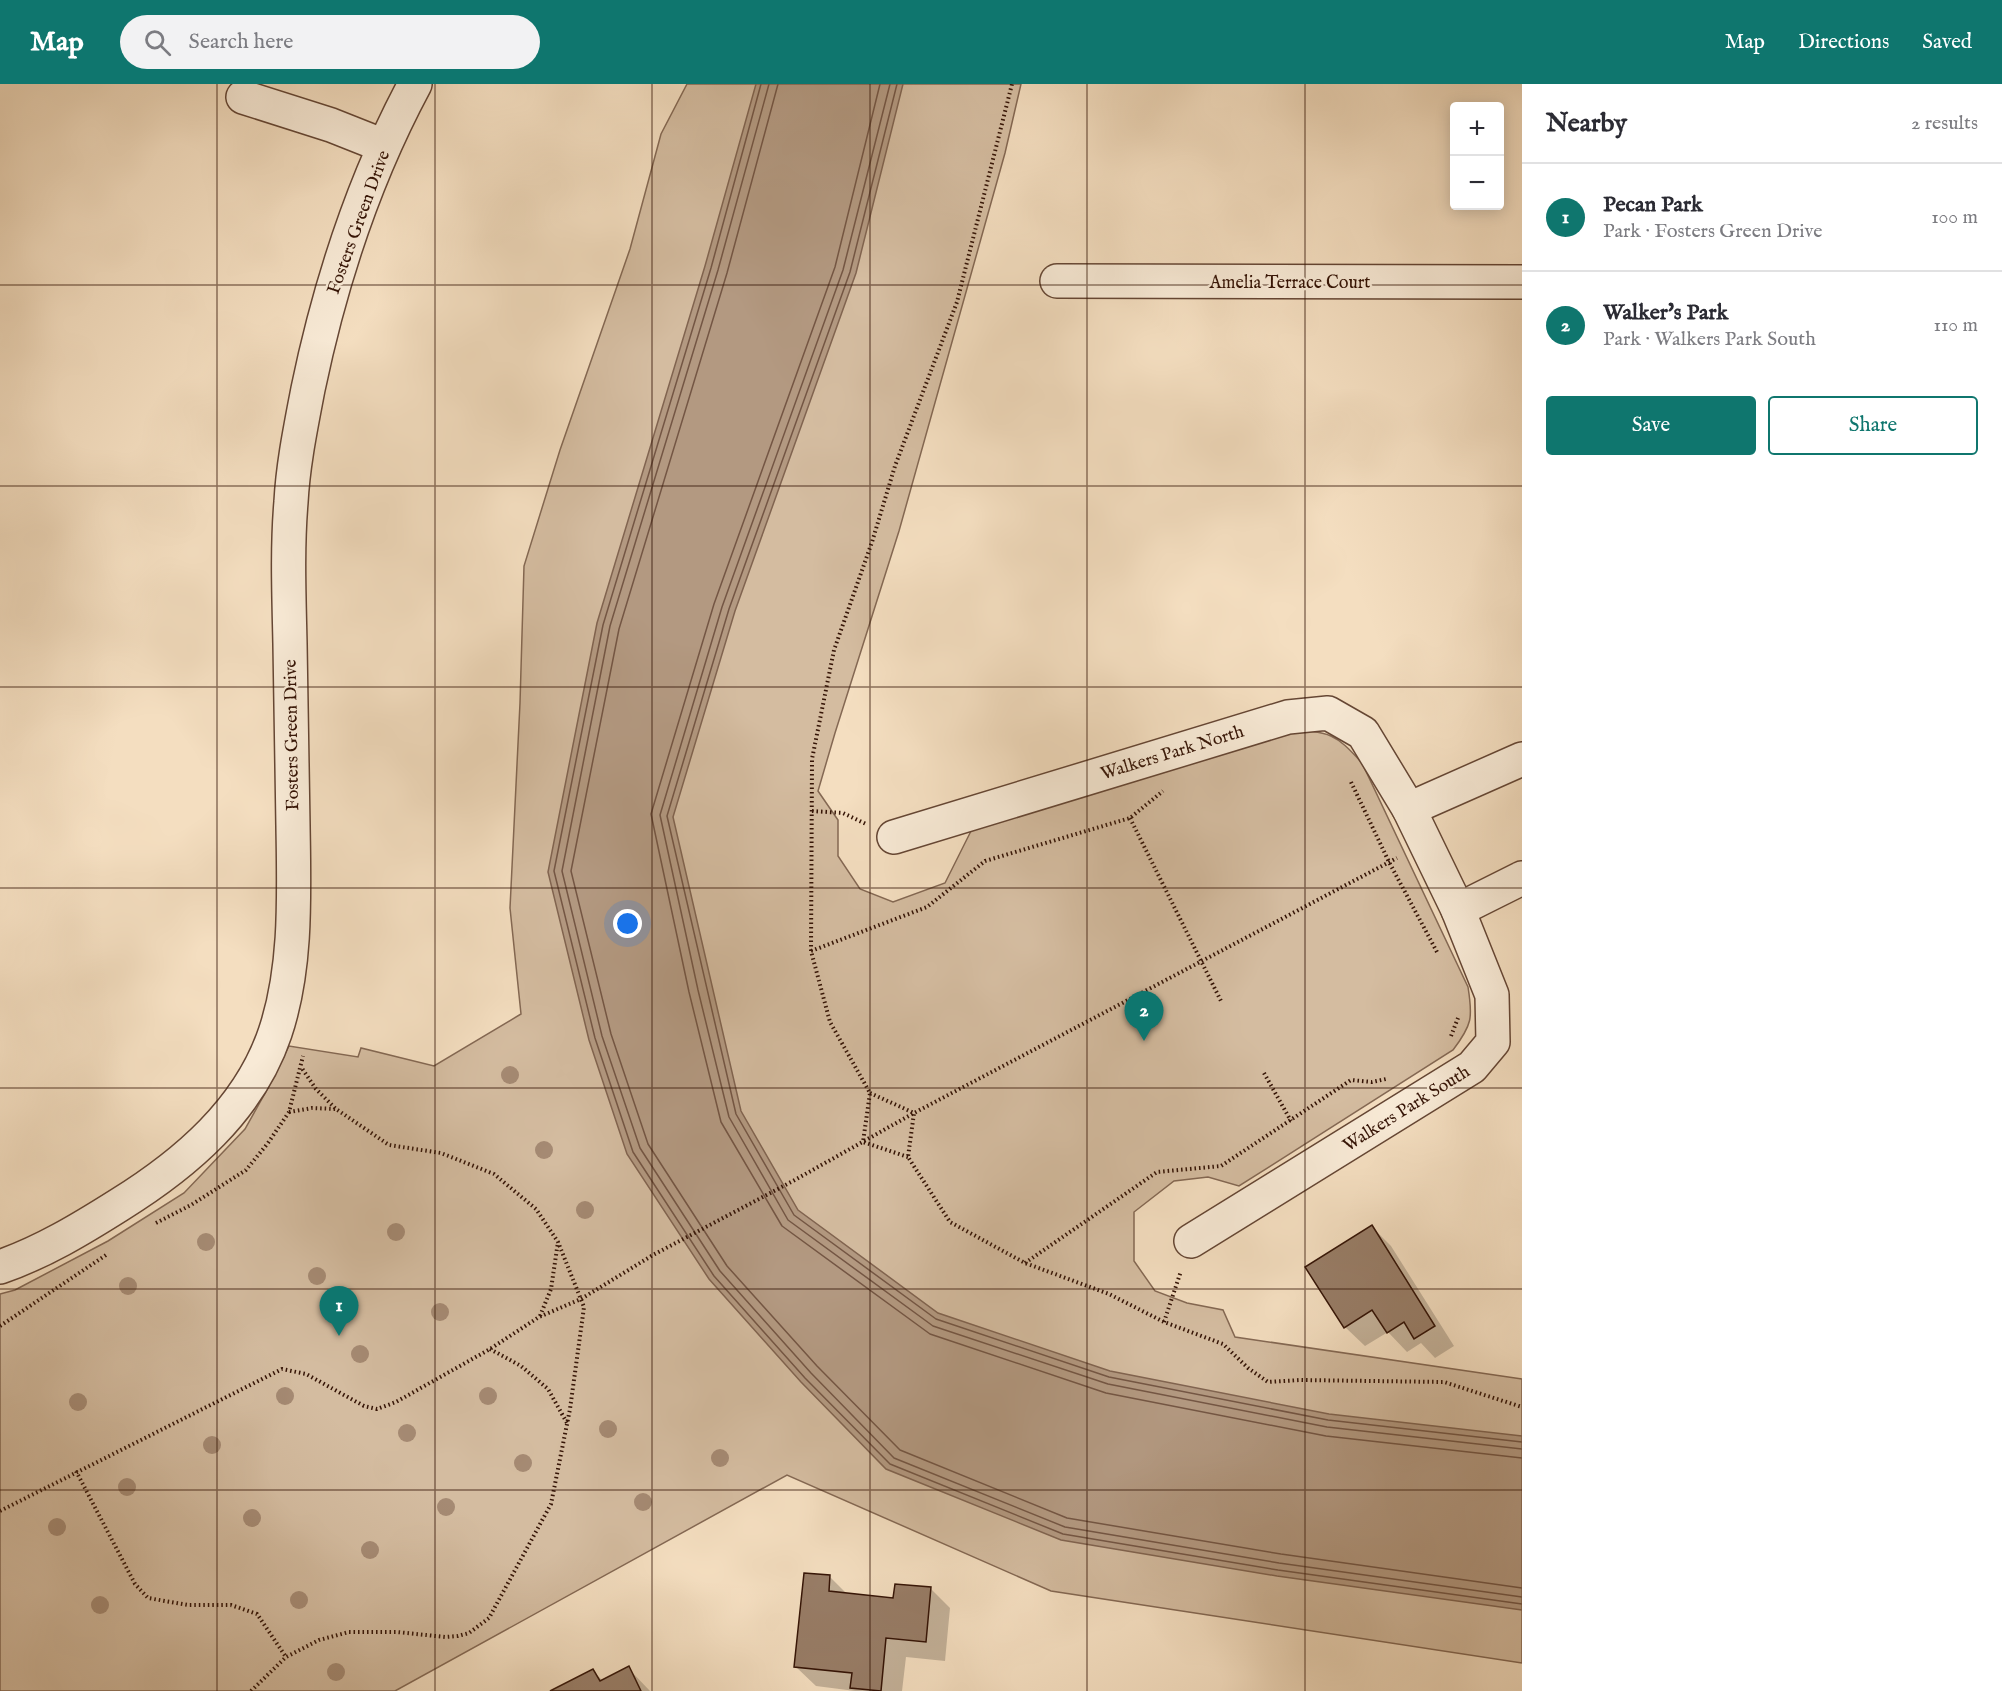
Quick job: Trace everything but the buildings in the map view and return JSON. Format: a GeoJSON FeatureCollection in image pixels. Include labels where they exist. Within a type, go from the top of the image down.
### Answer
{"type":"FeatureCollection","features":[{"type":"Feature","properties":{"kind":"street","name":"Fosters Green Drive"},"geometry":{"type":"LineString","coordinates":[[0,1267],[70,1236],[165,1174],[209,1137],[237,1104],[259,1069],[274,1035],[283,1000],[289,961],[294,887],[289,575],[291,501],[300,431],[318,342],[341,257],[384,146],[415,84]]}},
{"type":"Feature","properties":{"kind":"street"},"geometry":{"type":"LineString","coordinates":[[243,97],[331,125],[384,146]]}},
{"type":"Feature","properties":{"kind":"street","name":"Amelia Terrace Court"},"geometry":{"type":"LineString","coordinates":[[1057,281],[1522,282]]}},
{"type":"Feature","properties":{"kind":"street","name":"Walkers Park North"},"geometry":{"type":"LineString","coordinates":[[894,837],[1288,717],[1328,713],[1363,732],[1408,809]]}},
{"type":"Feature","properties":{"kind":"street"},"geometry":{"type":"LineString","coordinates":[[1408,809],[1522,759]]}},
{"type":"Feature","properties":{"kind":"street","name":"Walkers Park South"},"geometry":{"type":"LineString","coordinates":[[1191,1242],[1472,1067],[1493,1042],[1492,994],[1458,910],[1408,809]]}},
{"type":"Feature","properties":{"kind":"street"},"geometry":{"type":"LineString","coordinates":[[1458,910],[1522,878]]}},
{"type":"Feature","properties":{"kind":"path"},"geometry":{"type":"LineString","coordinates":[[914,1113],[870,1093],[830,1022],[811,951],[812,759],[834,650],[872,542],[895,466],[957,302],[1012,84]]}},
{"type":"Feature","properties":{"kind":"path"},"geometry":{"type":"LineString","coordinates":[[1349,777],[1389,862],[1437,954]]}},
{"type":"Feature","properties":{"kind":"path"},"geometry":{"type":"LineString","coordinates":[[811,951],[927,908],[985,861],[1130,818],[1165,789]]}},
{"type":"Feature","properties":{"kind":"path"},"geometry":{"type":"LineString","coordinates":[[812,811],[843,813],[894,837]]}},
{"type":"Feature","properties":{"kind":"path"},"geometry":{"type":"LineString","coordinates":[[1130,818],[1221,1001]]}},
{"type":"Feature","properties":{"kind":"path"},"geometry":{"type":"LineString","coordinates":[[0,1511],[282,1369],[306,1374],[364,1406],[377,1409],[396,1402],[490,1349],[539,1317],[581,1299],[653,1255],[793,1181],[914,1113],[1425,843]]}},
{"type":"Feature","properties":{"kind":"path"},"geometry":{"type":"LineString","coordinates":[[1448,1041],[1454,1034],[1458,1011]]}},
{"type":"Feature","properties":{"kind":"path"},"geometry":{"type":"LineString","coordinates":[[251,1691],[286,1657],[319,1640],[349,1632],[397,1632],[445,1637],[469,1633],[489,1618],[551,1504],[567,1423],[584,1307],[558,1242],[536,1209],[494,1174],[441,1154],[389,1145],[336,1109],[316,1089],[301,1067]]}},
{"type":"Feature","properties":{"kind":"path"},"geometry":{"type":"LineString","coordinates":[[1264,1073],[1291,1121]]}},
{"type":"Feature","properties":{"kind":"path"},"geometry":{"type":"LineString","coordinates":[[1025,1263],[1156,1172],[1221,1166],[1351,1080],[1372,1082],[1392,1078]]}},
{"type":"Feature","properties":{"kind":"path"},"geometry":{"type":"LineString","coordinates":[[863,1142],[870,1093]]}},
{"type":"Feature","properties":{"kind":"path"},"geometry":{"type":"LineString","coordinates":[[289,1112],[312,1107],[336,1109]]}},
{"type":"Feature","properties":{"kind":"path"},"geometry":{"type":"LineString","coordinates":[[908,1157],[914,1113]]}},
{"type":"Feature","properties":{"kind":"path"},"geometry":{"type":"LineString","coordinates":[[863,1142],[908,1157],[950,1222],[1025,1263],[1109,1294],[1164,1322],[1223,1344],[1248,1368],[1268,1382],[1300,1380],[1444,1382],[1522,1407]]}},
{"type":"Feature","properties":{"kind":"path"},"geometry":{"type":"LineString","coordinates":[[539,1317],[551,1289],[558,1242]]}},
{"type":"Feature","properties":{"kind":"path"},"geometry":{"type":"LineString","coordinates":[[1164,1322],[1191,1242]]}},
{"type":"Feature","properties":{"kind":"path"},"geometry":{"type":"LineString","coordinates":[[490,1349],[521,1366],[548,1389],[567,1423]]}},
{"type":"Feature","properties":{"kind":"path"},"geometry":{"type":"LineString","coordinates":[[76,1471],[135,1584],[148,1598],[188,1605],[231,1605],[256,1614],[286,1657]]}},
{"type":"Feature","properties":{"kind":"shaded area"},"geometry":{"type":"Polygon","coordinates":[[[687,84],[1021,84],[1005,153],[899,531],[818,791],[838,820],[838,856],[860,889],[893,902],[945,883],[972,829],[1290,730],[1323,733],[1331,736],[1345,745],[1362,763],[1468,987],[1470,1021],[1453,1050],[1239,1186],[1208,1177],[1174,1181],[1134,1212],[1134,1261],[1155,1291],[1187,1303],[1223,1310],[1235,1337],[1522,1379],[1522,1663],[1051,1591],[787,1475],[395,1691],[0,1691],[0,1294],[15,1290],[108,1241],[184,1193],[245,1129],[289,1046],[358,1057],[361,1048],[434,1066],[521,1014],[510,908],[524,566],[560,450],[630,249],[661,134],[687,84]]]}},
{"type":"Feature","properties":{"kind":"water"},"geometry":{"type":"Polygon","coordinates":[[[756,84],[903,84],[856,273],[735,611],[673,817],[741,1111],[798,1210],[938,1313],[1110,1371],[1329,1414],[1522,1436],[1522,1610],[1277,1576],[1061,1540],[886,1469],[801,1382],[709,1279],[627,1154],[589,1040],[548,872],[597,623],[705,266],[756,84]]]}},
{"type":"Feature","properties":{"kind":"place","name":"Walker's Park"},"geometry":{"type":"Point","coordinates":[1144,1041]}},
{"type":"Feature","properties":{"kind":"place","name":"Pecan Park"},"geometry":{"type":"Point","coordinates":[339,1336]}}]}
